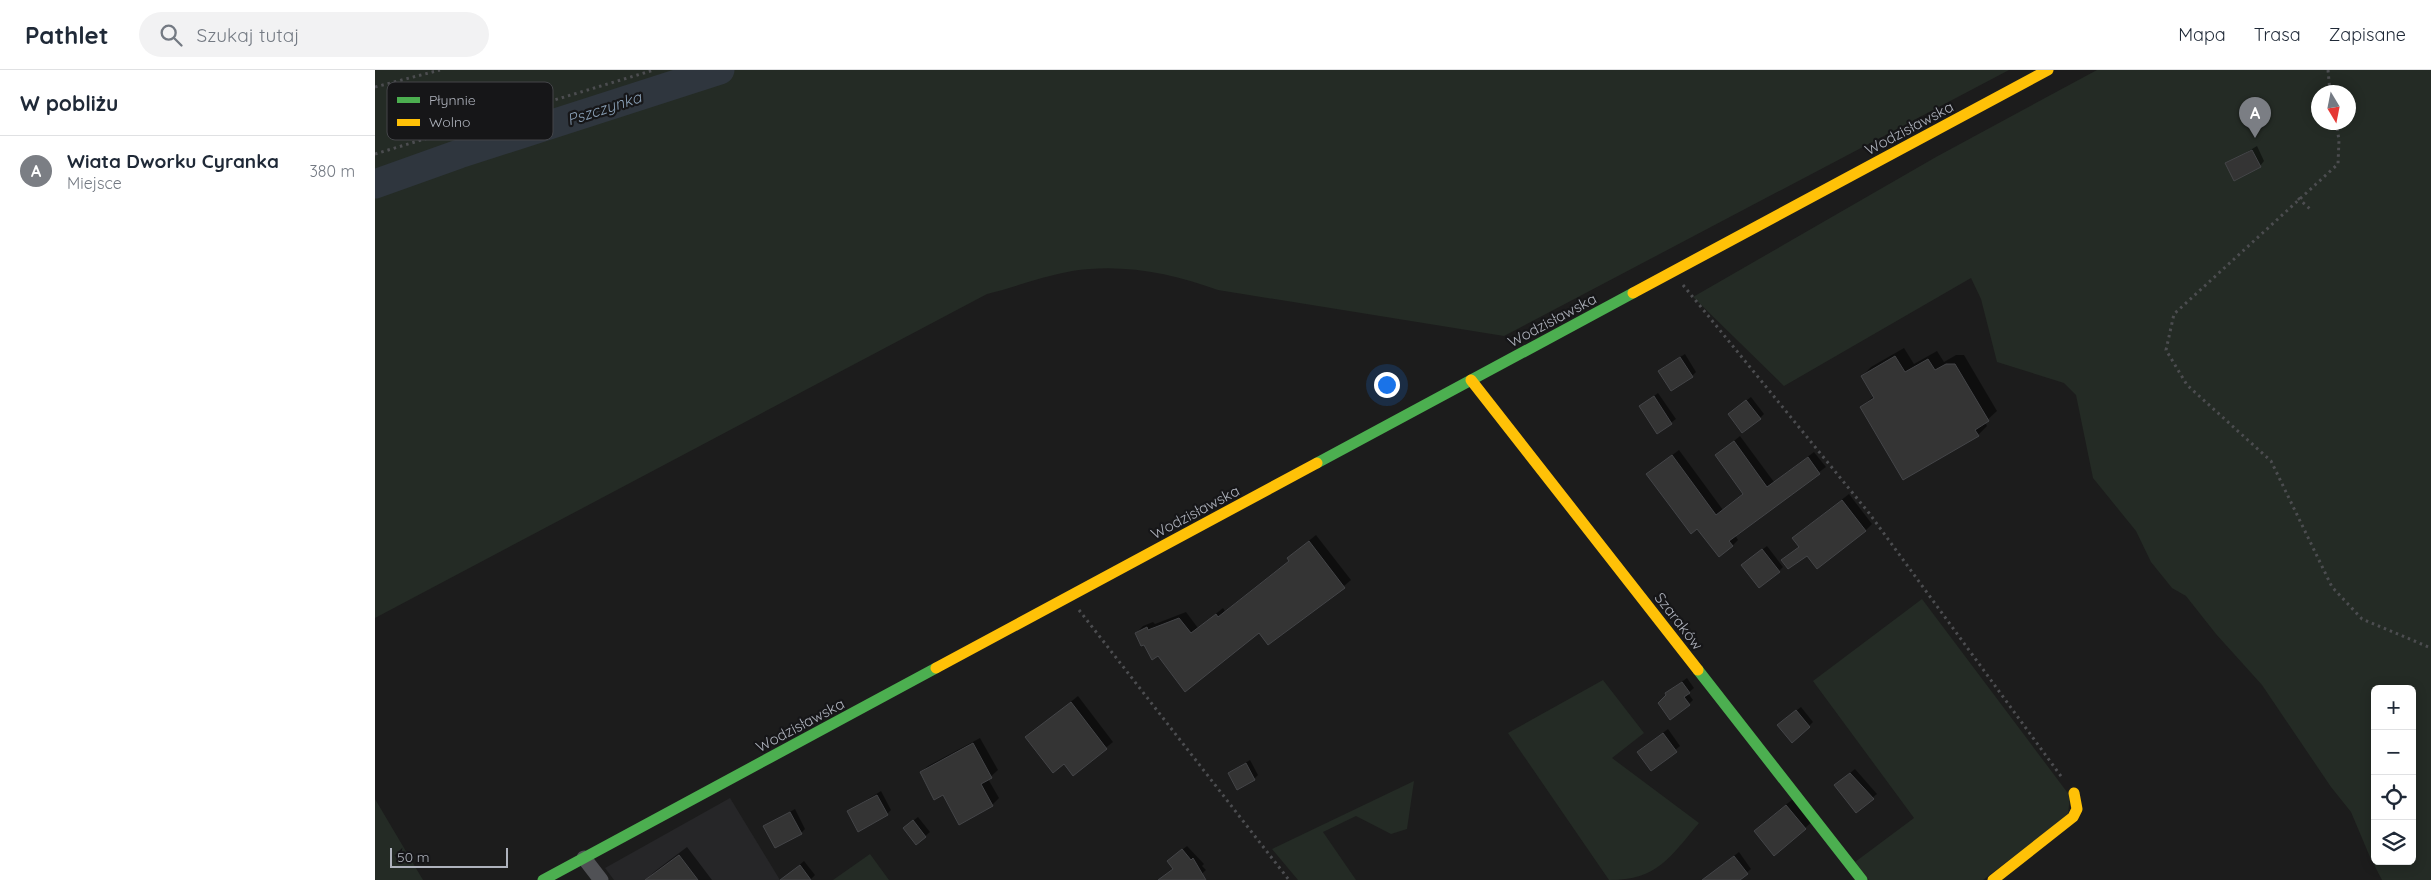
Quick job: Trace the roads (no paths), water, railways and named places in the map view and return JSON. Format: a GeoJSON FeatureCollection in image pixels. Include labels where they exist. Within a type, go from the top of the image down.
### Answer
{"type":"FeatureCollection","features":[{"type":"Feature","properties":{"kind":"main road","name":"Wodzisławska"},"geometry":{"type":"LineString","coordinates":[[543,880],[2048,70]]}},
{"type":"Feature","properties":{"kind":"main road","name":"Szaraków"},"geometry":{"type":"LineString","coordinates":[[1471,380],[1862,880]]}},
{"type":"Feature","properties":{"kind":"main road"},"geometry":{"type":"LineString","coordinates":[[1993,880],[2073,817],[2077,809],[2074,793]]}},
{"type":"Feature","properties":{"kind":"street"},"geometry":{"type":"LineString","coordinates":[[584,858],[601,880]]}},
{"type":"Feature","properties":{"kind":"waterway","name":"Pszczynka"},"geometry":{"type":"LineString","coordinates":[[553,124],[720,70]]}},
{"type":"Feature","properties":{"kind":"waterway","name":"Pszczynka"},"geometry":{"type":"LineString","coordinates":[[375,184],[502,140]]}},
{"type":"Feature","properties":{"kind":"place","name":"Wiata Dworku Cyranka"},"geometry":{"type":"Point","coordinates":[2255,138]}}]}
